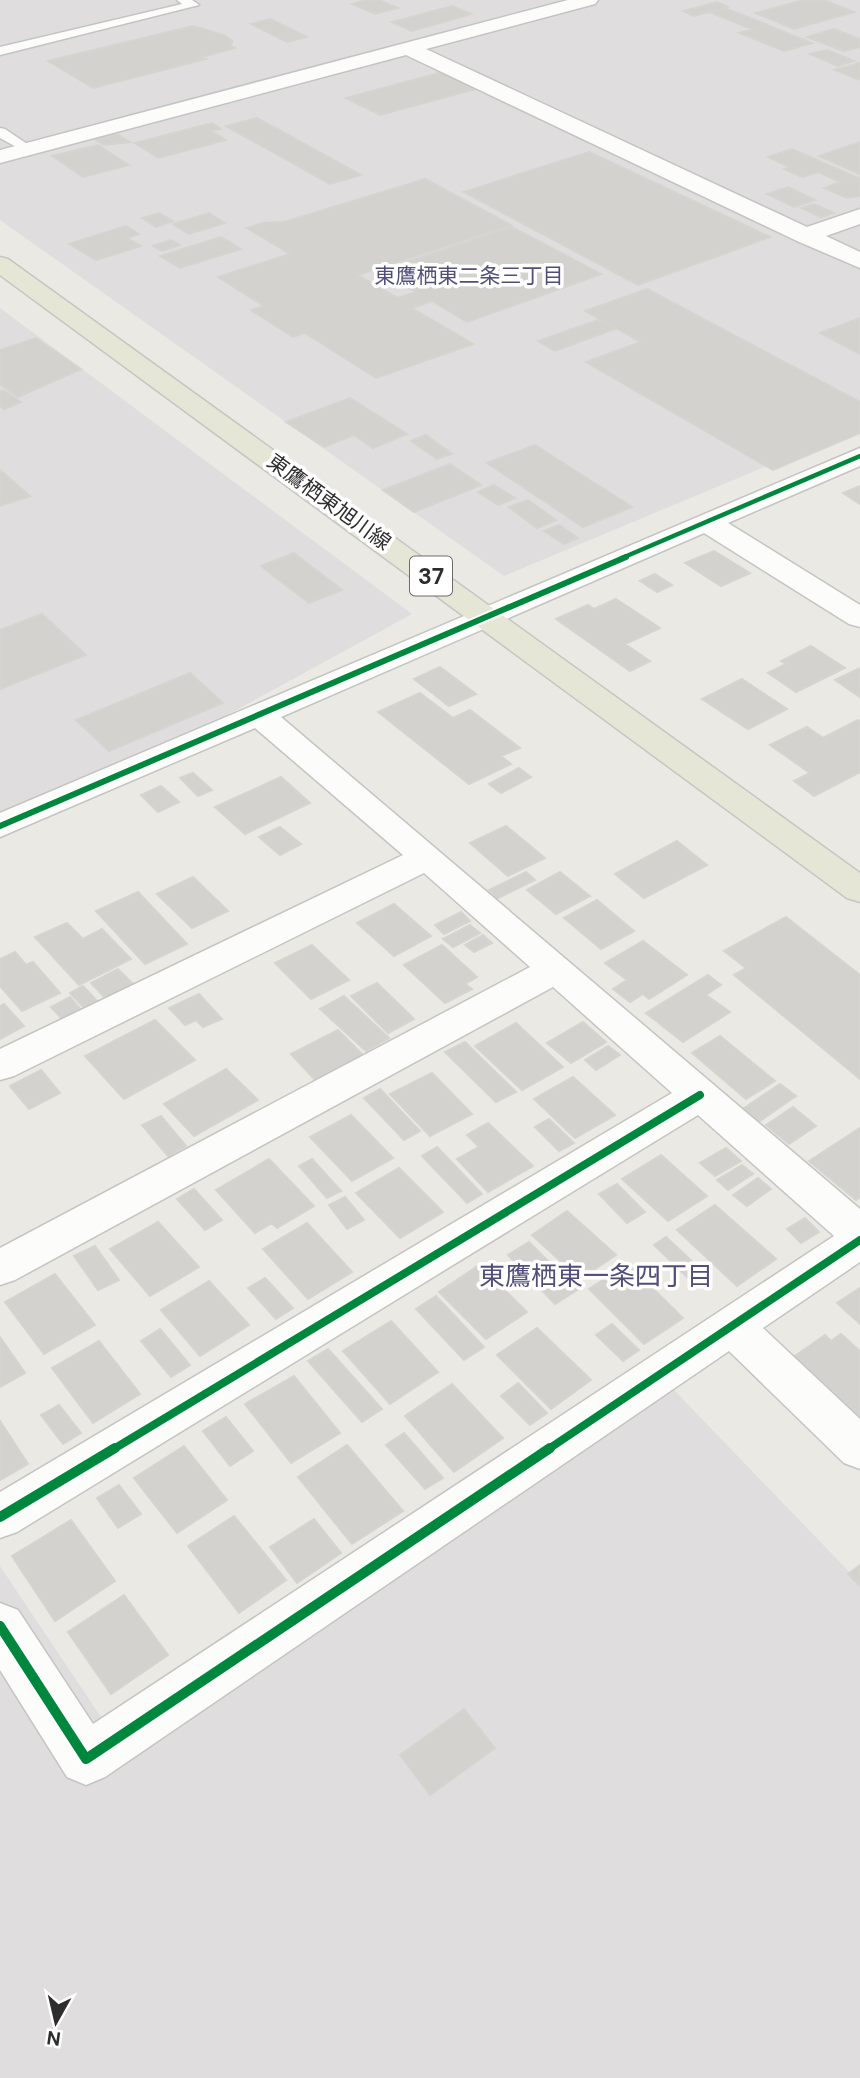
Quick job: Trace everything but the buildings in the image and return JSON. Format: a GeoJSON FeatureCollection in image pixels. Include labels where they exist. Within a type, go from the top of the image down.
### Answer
{"type":"FeatureCollection","features":[{"type":"Feature","properties":{"kind":"main road","name":"東鷹栖東旭川線"},"geometry":{"type":"LineString","coordinates":[[0,264],[860,890]]}},
{"type":"Feature","properties":{"kind":"street"},"geometry":{"type":"LineString","coordinates":[[0,157],[589,0]]}},
{"type":"Feature","properties":{"kind":"street"},"geometry":{"type":"LineString","coordinates":[[408,48],[860,261]]}},
{"type":"Feature","properties":{"kind":"street"},"geometry":{"type":"LineString","coordinates":[[805,236],[860,216]]}},
{"type":"Feature","properties":{"kind":"street"},"geometry":{"type":"LineString","coordinates":[[0,826],[860,456]]}},
{"type":"Feature","properties":{"kind":"street"},"geometry":{"type":"LineString","coordinates":[[706,522],[860,618]]}},
{"type":"Feature","properties":{"kind":"street"},"geometry":{"type":"LineString","coordinates":[[258,715],[427,857],[860,1234]]}},
{"type":"Feature","properties":{"kind":"street"},"geometry":{"type":"LineString","coordinates":[[0,1066],[427,857]]}},
{"type":"Feature","properties":{"kind":"street"},"geometry":{"type":"LineString","coordinates":[[0,1268],[554,970]]}},
{"type":"Feature","properties":{"kind":"street"},"geometry":{"type":"LineString","coordinates":[[0,1517],[700,1095]]}},
{"type":"Feature","properties":{"kind":"street"},"geometry":{"type":"LineString","coordinates":[[0,1626],[86,1759],[860,1240]]}},
{"type":"Feature","properties":{"kind":"street"},"geometry":{"type":"LineString","coordinates":[[733,1326],[860,1449]]}},
{"type":"Feature","properties":{"kind":"lane"},"geometry":{"type":"LineString","coordinates":[[0,51],[193,5],[183,0]]}},
{"type":"Feature","properties":{"kind":"lane"},"geometry":{"type":"LineString","coordinates":[[0,132],[29,149]]}},
{"type":"Feature","properties":{"kind":"shaded area"},"geometry":{"type":"Polygon","coordinates":[[[0,0],[860,0],[860,427],[504,576],[0,220],[0,0]]]}},
{"type":"Feature","properties":{"kind":"shaded area"},"geometry":{"type":"Polygon","coordinates":[[[0,308],[412,614],[0,839],[0,308]]]}},
{"type":"Feature","properties":{"kind":"shaded area"},"geometry":{"type":"Polygon","coordinates":[[[674,1390],[860,1583],[860,2078],[0,2078],[0,1566],[101,1717],[674,1390]]]}},
{"type":"Feature","properties":{"kind":"cycle path"},"geometry":{"type":"LineString","coordinates":[[0,826],[860,456]]}},
{"type":"Feature","properties":{"kind":"cycle path"},"geometry":{"type":"LineString","coordinates":[[0,1517],[700,1095]]}},
{"type":"Feature","properties":{"kind":"cycle path"},"geometry":{"type":"LineString","coordinates":[[0,1626],[86,1759],[860,1240]]}},
{"type":"Feature","properties":{"kind":"district","name":"東鷹栖東二条三丁目"},"geometry":{"type":"Point","coordinates":[469,276]}},
{"type":"Feature","properties":{"kind":"district","name":"東鷹栖東一条四丁目"},"geometry":{"type":"Point","coordinates":[596,1276]}}]}
